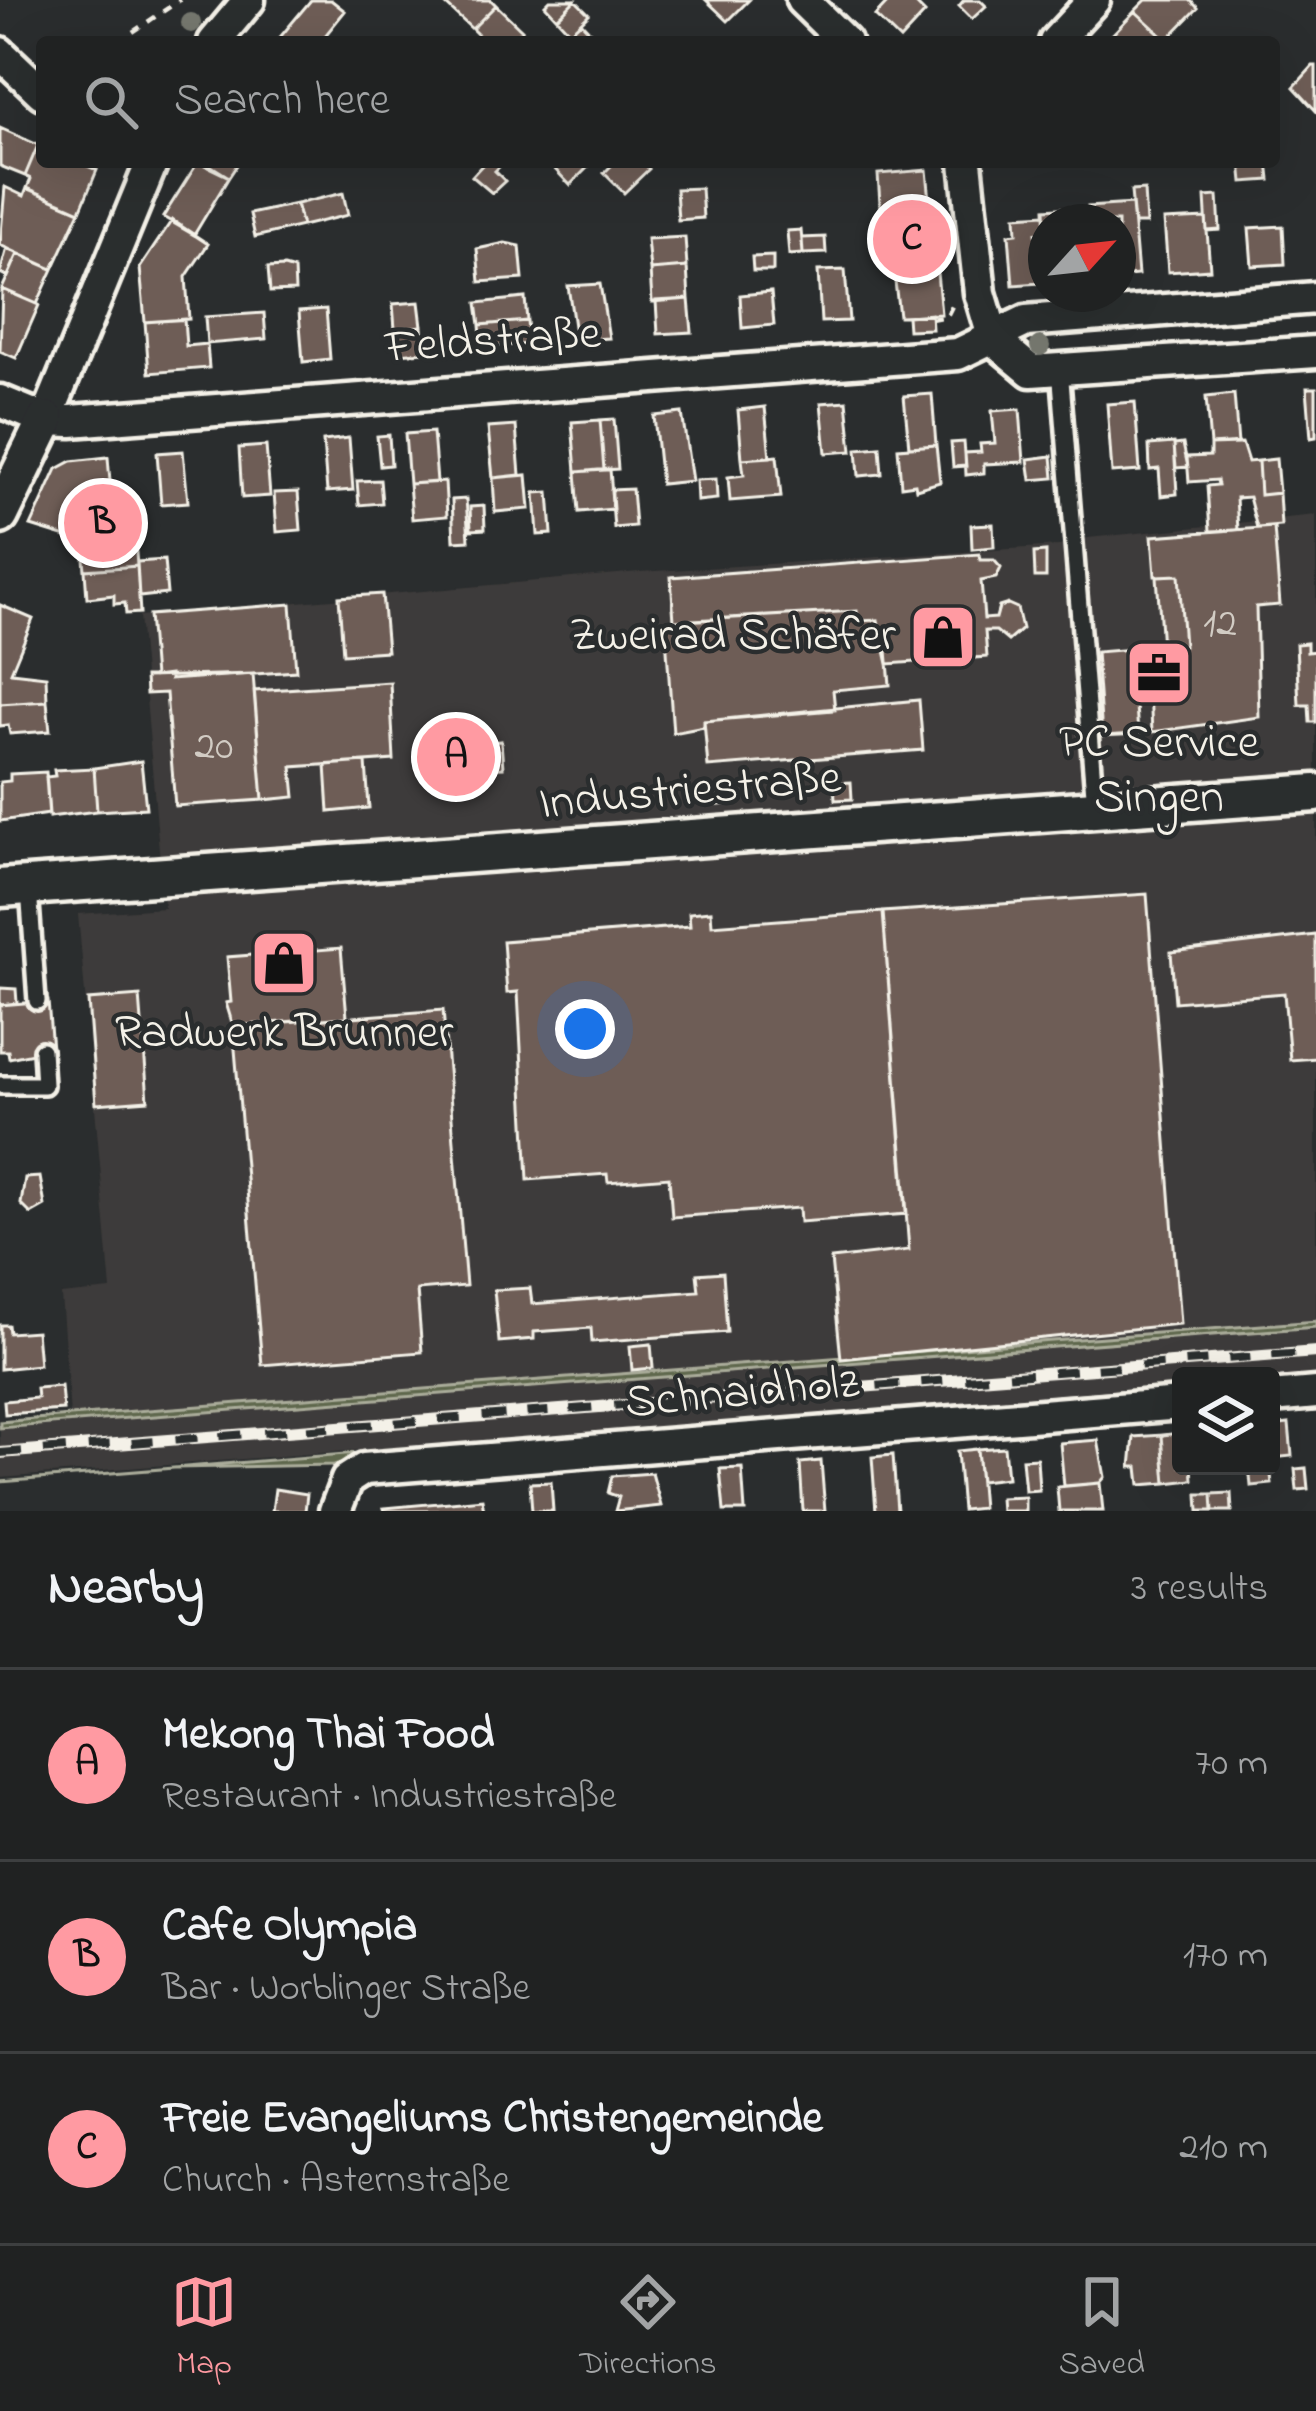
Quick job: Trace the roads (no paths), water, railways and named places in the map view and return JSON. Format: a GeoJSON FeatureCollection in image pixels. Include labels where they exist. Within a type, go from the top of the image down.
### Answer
{"type":"FeatureCollection","features":[{"type":"Feature","properties":{"kind":"street"},"geometry":{"type":"LineString","coordinates":[[219,36],[249,0]]}},
{"type":"Feature","properties":{"kind":"street"},"geometry":{"type":"LineString","coordinates":[[802,0],[839,36]]}},
{"type":"Feature","properties":{"kind":"street"},"geometry":{"type":"LineString","coordinates":[[1061,36],[1094,0]]}},
{"type":"Feature","properties":{"kind":"street"},"geometry":{"type":"LineString","coordinates":[[0,52],[36,87]]}},
{"type":"Feature","properties":{"kind":"street"},"geometry":{"type":"LineString","coordinates":[[0,515],[46,420],[150,168]]}},
{"type":"Feature","properties":{"kind":"street"},"geometry":{"type":"LineString","coordinates":[[967,168],[980,293],[994,340],[1030,371],[1316,352]]}},
{"type":"Feature","properties":{"kind":"street","name":"Feldstraße"},"geometry":{"type":"LineString","coordinates":[[0,400],[46,420],[958,354],[1026,321],[1316,298]]}},
{"type":"Feature","properties":{"kind":"street","name":"Industriestraße"},"geometry":{"type":"LineString","coordinates":[[14,887],[1316,793]]}},
{"type":"Feature","properties":{"kind":"street"},"geometry":{"type":"LineString","coordinates":[[1280,1396],[1316,1394]]}},
{"type":"Feature","properties":{"kind":"street","name":"Schnaidholz"},"geometry":{"type":"LineString","coordinates":[[335,1511],[347,1480],[364,1469],[1172,1405]]}},
{"type":"Feature","properties":{"kind":"lane"},"geometry":{"type":"LineString","coordinates":[[1060,368],[1095,808]]}},
{"type":"Feature","properties":{"kind":"lane"},"geometry":{"type":"LineString","coordinates":[[14,887],[37,1001]]}},
{"type":"Feature","properties":{"kind":"lane"},"geometry":{"type":"LineString","coordinates":[[0,1085],[44,1085],[42,1050]]}},
{"type":"Feature","properties":{"kind":"railway"},"geometry":{"type":"LineString","coordinates":[[0,1453],[1316,1352]]}},
{"type":"Feature","properties":{"kind":"place","name":"Freie Evangeliums Christengemeinde"},"geometry":{"type":"Point","coordinates":[912,239]}},
{"type":"Feature","properties":{"kind":"place","name":"Cafe Olympia"},"geometry":{"type":"Point","coordinates":[103,523]}},
{"type":"Feature","properties":{"kind":"place","name":"Zweirad Schäfer"},"geometry":{"type":"Point","coordinates":[943,637]}},
{"type":"Feature","properties":{"kind":"place","name":"PC Service Singen"},"geometry":{"type":"Point","coordinates":[1159,673]}},
{"type":"Feature","properties":{"kind":"place","name":"Mekong Thai Food"},"geometry":{"type":"Point","coordinates":[456,757]}},
{"type":"Feature","properties":{"kind":"place","name":"Radwerk Brunner"},"geometry":{"type":"Point","coordinates":[284,963]}}]}
